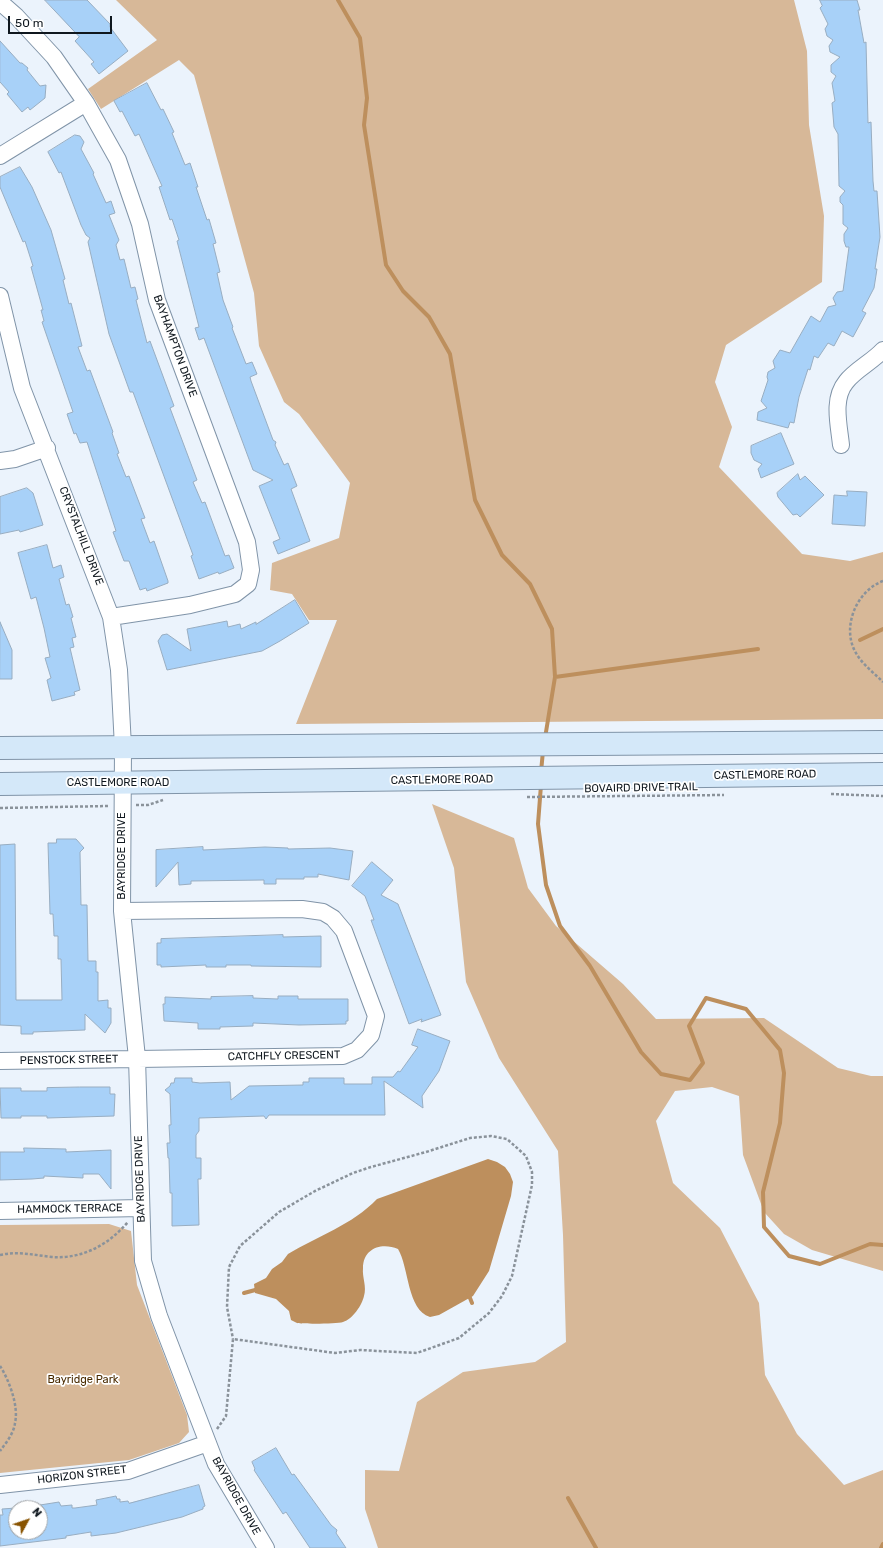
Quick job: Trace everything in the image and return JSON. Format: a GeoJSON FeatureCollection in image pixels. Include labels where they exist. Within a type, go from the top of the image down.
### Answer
{"type":"FeatureCollection","features":[{"type":"Feature","properties":{"kind":"main road"},"geometry":{"type":"LineString","coordinates":[[0,748],[883,742]]}},
{"type":"Feature","properties":{"kind":"main road","name":"CASTLEMORE ROAD"},"geometry":{"type":"LineString","coordinates":[[0,784],[491,780],[587,787],[883,774]]}},
{"type":"Feature","properties":{"kind":"street","name":"BAYHAMPTON DRIVE"},"geometry":{"type":"LineString","coordinates":[[0,2],[16,16],[54,57],[86,103],[121,167],[140,224],[157,300],[247,542],[250,570],[248,584],[235,594],[190,605],[111,617]]}},
{"type":"Feature","properties":{"kind":"street"},"geometry":{"type":"LineString","coordinates":[[0,156],[86,103]]}},
{"type":"Feature","properties":{"kind":"street","name":"CRYSTALHILL DRIVE"},"geometry":{"type":"LineString","coordinates":[[0,296],[22,388],[47,448],[111,617],[119,670],[124,783]]}},
{"type":"Feature","properties":{"kind":"street"},"geometry":{"type":"LineString","coordinates":[[841,445],[837,412],[838,398],[846,382],[880,359]]}},
{"type":"Feature","properties":{"kind":"street"},"geometry":{"type":"LineString","coordinates":[[0,461],[47,448]]}},
{"type":"Feature","properties":{"kind":"street","name":"BAYRIDGE DRIVE"},"geometry":{"type":"LineString","coordinates":[[124,783],[122,806],[122,911],[137,1058],[140,1208],[143,1261],[159,1316],[216,1464],[266,1548]]}},
{"type":"Feature","properties":{"kind":"street","name":"CATCHFLY CRESCENT"},"geometry":{"type":"LineString","coordinates":[[122,911],[302,909],[323,912],[333,918],[344,931],[376,1016],[371,1035],[357,1050],[343,1056],[137,1058]]}},
{"type":"Feature","properties":{"kind":"street","name":"PENSTOCK STREET"},"geometry":{"type":"LineString","coordinates":[[0,1061],[137,1058]]}},
{"type":"Feature","properties":{"kind":"street","name":"HAMMOCK TERRACE"},"geometry":{"type":"LineString","coordinates":[[0,1210],[140,1208]]}},
{"type":"Feature","properties":{"kind":"street","name":"HORIZON STREET"},"geometry":{"type":"LineString","coordinates":[[0,1485],[128,1471],[208,1443]]}},
{"type":"Feature","properties":{"kind":"path"},"geometry":{"type":"LineString","coordinates":[[883,581],[866,592],[856,604],[851,619],[850,634],[855,652],[883,682]]}},
{"type":"Feature","properties":{"kind":"path","name":"BOVAIRD DRIVE TRAIL"},"geometry":{"type":"LineString","coordinates":[[525,797],[587,787],[727,795]]}},
{"type":"Feature","properties":{"kind":"path"},"geometry":{"type":"LineString","coordinates":[[823,794],[883,796]]}},
{"type":"Feature","properties":{"kind":"path"},"geometry":{"type":"LineString","coordinates":[[208,1443],[226,1416],[233,1339],[227,1307],[229,1267],[240,1246],[279,1212],[315,1191],[352,1173],[470,1138],[491,1136],[507,1140],[526,1156],[532,1172],[532,1185],[512,1276],[502,1296],[489,1313],[459,1338],[417,1353],[360,1350],[336,1353],[233,1339]]}},
{"type":"Feature","properties":{"kind":"path"},"geometry":{"type":"LineString","coordinates":[[0,1255],[13,1252],[53,1257],[74,1256],[92,1250],[111,1240],[140,1208]]}},
{"type":"Feature","properties":{"kind":"path"},"geometry":{"type":"LineString","coordinates":[[0,1366],[10,1383],[15,1423],[8,1440],[0,1451]]}},
{"type":"Feature","properties":{"kind":"green space"},"geometry":{"type":"Polygon","coordinates":[[[116,0],[794,0],[807,51],[809,125],[824,216],[822,282],[726,345],[715,382],[732,427],[719,467],[802,554],[850,561],[883,552],[883,719],[296,724],[337,620],[309,620],[292,594],[270,590],[272,563],[339,538],[350,483],[299,414],[284,402],[259,346],[254,293],[194,75],[179,60],[101,109],[88,89],[157,40],[116,0]]]}},
{"type":"Feature","properties":{"kind":"green space"},"geometry":{"type":"Polygon","coordinates":[[[432,804],[514,838],[528,888],[556,926],[623,984],[656,1019],[764,1018],[838,1068],[871,1076],[883,1076],[883,1271],[812,1250],[784,1234],[764,1212],[743,1155],[739,1096],[712,1087],[675,1091],[656,1121],[673,1183],[720,1228],[759,1303],[765,1375],[797,1434],[844,1485],[883,1470],[883,1548],[378,1548],[365,1509],[365,1470],[399,1471],[417,1402],[463,1372],[535,1362],[566,1342],[563,1235],[558,1151],[499,1058],[466,982],[454,868],[432,804]]]}},
{"type":"Feature","properties":{"kind":"green space","name":"Bayridge Park"},"geometry":{"type":"Polygon","coordinates":[[[109,1224],[131,1231],[137,1285],[187,1415],[189,1432],[179,1443],[129,1460],[0,1473],[0,1225],[109,1224]]]}},
{"type":"Feature","properties":{"kind":"shaded area"},"geometry":{"type":"Polygon","coordinates":[[[488,1159],[505,1167],[513,1182],[511,1196],[489,1271],[473,1296],[439,1315],[430,1317],[422,1313],[413,1297],[402,1257],[398,1249],[386,1246],[374,1248],[366,1256],[363,1268],[365,1293],[363,1300],[354,1315],[343,1322],[320,1324],[297,1323],[291,1320],[289,1311],[276,1299],[255,1293],[254,1284],[266,1278],[272,1269],[282,1262],[288,1254],[346,1223],[377,1199],[488,1159]]]}},
{"type":"Feature","properties":{"kind":"building"},"geometry":{"type":"Polygon","coordinates":[[[45,0],[87,0],[110,24],[110,27],[128,51],[99,74],[91,64],[94,62],[75,41],[79,37],[45,0]]]}},
{"type":"Feature","properties":{"kind":"building"},"geometry":{"type":"Polygon","coordinates":[[[820,0],[857,0],[860,10],[858,10],[864,43],[866,42],[868,123],[871,122],[873,181],[874,191],[877,191],[880,237],[875,269],[877,269],[874,288],[862,311],[866,313],[853,337],[842,331],[834,346],[828,343],[818,358],[814,356],[799,397],[794,423],[790,422],[788,428],[757,420],[758,412],[767,408],[761,401],[768,380],[768,372],[775,368],[773,361],[780,350],[790,353],[811,316],[820,322],[828,307],[836,305],[833,298],[837,292],[843,291],[849,247],[846,247],[844,241],[844,234],[848,228],[843,224],[843,205],[840,202],[840,197],[845,191],[839,186],[838,134],[834,127],[832,103],[835,101],[832,83],[836,76],[831,72],[831,65],[840,57],[830,52],[829,46],[833,40],[827,36],[825,29],[828,24],[820,8],[822,6],[820,0]]]}},
{"type":"Feature","properties":{"kind":"building"},"geometry":{"type":"Polygon","coordinates":[[[0,41],[20,63],[28,68],[27,70],[40,86],[46,85],[45,98],[30,110],[28,107],[22,112],[7,94],[9,92],[0,82],[0,41]]]}},
{"type":"Feature","properties":{"kind":"building"},"geometry":{"type":"Polygon","coordinates":[[[147,83],[161,110],[163,109],[174,132],[172,133],[185,165],[190,163],[198,187],[196,187],[207,220],[209,219],[216,243],[213,244],[220,272],[217,273],[223,300],[233,327],[232,328],[246,364],[252,362],[257,374],[250,377],[251,381],[273,440],[276,442],[275,445],[284,465],[288,463],[297,486],[291,489],[310,541],[278,554],[273,542],[280,539],[259,486],[273,480],[253,470],[204,338],[199,340],[195,328],[199,327],[177,241],[179,240],[172,219],[170,220],[159,187],[162,186],[139,134],[135,136],[122,111],[120,112],[114,101],[147,83]]]}},
{"type":"Feature","properties":{"kind":"building"},"geometry":{"type":"Polygon","coordinates":[[[75,135],[80,136],[84,142],[81,149],[94,173],[93,174],[106,203],[111,201],[115,213],[109,215],[119,240],[116,245],[120,260],[124,259],[131,288],[135,287],[138,299],[136,300],[147,343],[150,341],[174,406],[170,408],[197,480],[193,482],[202,503],[205,502],[225,556],[229,555],[234,568],[219,574],[218,572],[199,579],[191,556],[193,555],[133,392],[130,392],[109,334],[88,242],[90,238],[86,235],[81,225],[61,172],[59,173],[48,152],[75,135]]]}},
{"type":"Feature","properties":{"kind":"building"},"geometry":{"type":"Polygon","coordinates":[[[20,167],[32,187],[51,230],[65,279],[63,280],[69,304],[71,303],[82,346],[78,347],[87,371],[90,370],[113,432],[112,433],[119,453],[117,454],[126,477],[129,476],[145,518],[141,519],[150,543],[154,541],[168,581],[168,583],[147,591],[146,588],[140,590],[129,561],[124,561],[113,532],[116,531],[87,442],[80,443],[76,433],[74,434],[67,414],[73,412],[42,322],[44,321],[41,310],[43,310],[31,267],[33,266],[25,241],[23,242],[0,187],[0,177],[20,167]]]}},
{"type":"Feature","properties":{"kind":"building"},"geometry":{"type":"Polygon","coordinates":[[[781,433],[794,464],[761,478],[758,469],[762,464],[754,460],[751,453],[751,446],[781,433]]]}},
{"type":"Feature","properties":{"kind":"building"},"geometry":{"type":"Polygon","coordinates":[[[798,474],[800,480],[805,476],[824,495],[800,517],[797,514],[793,515],[778,497],[777,493],[798,474]]]}},
{"type":"Feature","properties":{"kind":"building"},"geometry":{"type":"Polygon","coordinates":[[[27,488],[33,493],[43,525],[20,532],[19,530],[0,534],[0,497],[27,488]]]}},
{"type":"Feature","properties":{"kind":"building"},"geometry":{"type":"Polygon","coordinates":[[[847,491],[867,492],[865,526],[832,524],[834,495],[847,496],[847,491]]]}},
{"type":"Feature","properties":{"kind":"building"},"geometry":{"type":"Polygon","coordinates":[[[47,545],[53,568],[61,565],[64,577],[59,579],[66,605],[69,604],[73,617],[71,618],[76,637],[72,638],[74,647],[70,648],[80,690],[74,692],[75,695],[52,701],[47,680],[51,678],[45,658],[50,657],[44,628],[36,597],[31,599],[18,553],[47,545]]]}},
{"type":"Feature","properties":{"kind":"building"},"geometry":{"type":"Polygon","coordinates":[[[295,600],[309,623],[262,651],[167,670],[158,641],[162,635],[167,634],[191,651],[187,629],[227,621],[228,627],[240,624],[241,629],[256,622],[256,624],[295,600]]]}},
{"type":"Feature","properties":{"kind":"building"},"geometry":{"type":"Polygon","coordinates":[[[0,622],[12,650],[12,679],[0,679],[0,622]]]}},
{"type":"Feature","properties":{"kind":"building"},"geometry":{"type":"Polygon","coordinates":[[[57,839],[76,839],[84,848],[80,852],[81,905],[87,905],[88,961],[96,961],[96,972],[98,972],[98,1001],[108,1000],[108,1008],[111,1008],[111,1023],[105,1033],[85,1014],[85,1030],[33,1032],[33,1034],[21,1034],[21,1026],[0,1025],[0,845],[15,844],[16,1000],[62,1000],[61,959],[58,959],[58,936],[54,936],[53,914],[50,914],[48,843],[56,843],[57,839]]]}},
{"type":"Feature","properties":{"kind":"building"},"geometry":{"type":"Polygon","coordinates":[[[203,847],[203,850],[265,847],[288,849],[330,848],[353,851],[349,880],[318,874],[318,877],[304,877],[304,879],[276,879],[276,884],[264,884],[264,880],[191,881],[191,884],[179,885],[178,862],[156,887],[156,850],[203,847]]]}},
{"type":"Feature","properties":{"kind":"building"},"geometry":{"type":"Polygon","coordinates":[[[372,862],[393,880],[381,895],[398,904],[441,1015],[421,1022],[422,1019],[409,1024],[371,920],[374,920],[365,896],[352,886],[372,862]]]}},
{"type":"Feature","properties":{"kind":"building"},"geometry":{"type":"Polygon","coordinates":[[[283,935],[283,937],[321,936],[321,967],[226,965],[226,967],[206,967],[206,965],[161,967],[161,965],[157,965],[157,943],[161,943],[161,939],[283,935]]]}},
{"type":"Feature","properties":{"kind":"building"},"geometry":{"type":"Polygon","coordinates":[[[253,996],[253,998],[278,999],[278,996],[298,996],[298,999],[348,999],[348,1021],[346,1021],[346,1024],[299,1025],[253,1023],[253,1026],[198,1029],[198,1023],[164,1021],[163,1004],[165,1004],[165,997],[211,999],[211,997],[253,996]]]}},
{"type":"Feature","properties":{"kind":"building"},"geometry":{"type":"Polygon","coordinates":[[[418,1029],[450,1041],[439,1071],[422,1096],[423,1108],[384,1081],[385,1115],[269,1115],[266,1119],[264,1116],[199,1118],[199,1131],[196,1135],[196,1158],[201,1158],[201,1179],[198,1179],[199,1225],[172,1226],[172,1193],[170,1193],[167,1143],[170,1143],[170,1094],[165,1090],[171,1083],[174,1083],[175,1078],[192,1078],[192,1082],[200,1083],[230,1082],[231,1100],[249,1086],[303,1085],[303,1082],[309,1082],[309,1078],[344,1078],[344,1084],[372,1084],[372,1077],[393,1077],[398,1071],[400,1072],[418,1047],[412,1045],[418,1029]]]}},
{"type":"Feature","properties":{"kind":"building"},"geometry":{"type":"Polygon","coordinates":[[[110,1087],[110,1094],[115,1094],[114,1116],[47,1118],[47,1116],[21,1116],[21,1118],[1,1118],[0,1088],[21,1088],[21,1091],[47,1091],[47,1088],[110,1087]]]}},
{"type":"Feature","properties":{"kind":"building"},"geometry":{"type":"Polygon","coordinates":[[[24,1148],[66,1149],[66,1152],[111,1150],[111,1189],[99,1174],[83,1174],[83,1178],[44,1176],[44,1178],[0,1180],[0,1152],[24,1152],[24,1148]]]}},
{"type":"Feature","properties":{"kind":"building"},"geometry":{"type":"Polygon","coordinates":[[[276,1448],[292,1475],[294,1474],[331,1525],[337,1530],[336,1533],[346,1548],[310,1548],[286,1512],[283,1514],[254,1470],[255,1469],[252,1462],[276,1448]]]}},
{"type":"Feature","properties":{"kind":"building"},"geometry":{"type":"Polygon","coordinates":[[[199,1485],[205,1506],[203,1509],[182,1517],[116,1533],[91,1536],[91,1532],[66,1536],[66,1538],[0,1546],[0,1515],[3,1515],[2,1509],[8,1509],[8,1540],[48,1540],[48,1504],[59,1502],[61,1506],[72,1505],[72,1508],[75,1508],[97,1505],[96,1500],[116,1496],[117,1499],[120,1499],[120,1502],[128,1501],[129,1503],[199,1485]]]}},
{"type":"Feature","properties":{"kind":"waterway"},"geometry":{"type":"LineString","coordinates":[[338,0],[360,38],[367,98],[364,125],[386,265],[403,291],[429,317],[450,354],[475,500],[502,555],[530,584],[552,629],[555,677],[545,738]]}},
{"type":"Feature","properties":{"kind":"waterway"},"geometry":{"type":"LineString","coordinates":[[860,640],[883,629]]}},
{"type":"Feature","properties":{"kind":"waterway"},"geometry":{"type":"LineString","coordinates":[[555,677],[758,649]]}},
{"type":"Feature","properties":{"kind":"waterway"},"geometry":{"type":"LineString","coordinates":[[541,772],[543,751]]}},
{"type":"Feature","properties":{"kind":"waterway"},"geometry":{"type":"LineString","coordinates":[[541,785],[538,824],[546,885],[560,926],[590,966],[641,1052],[661,1074],[690,1080],[703,1063],[689,1026],[706,998],[746,1009],[780,1050],[784,1073],[780,1123],[763,1192],[764,1227],[789,1256],[820,1264],[870,1244],[883,1245]]}},
{"type":"Feature","properties":{"kind":"waterway"},"geometry":{"type":"LineString","coordinates":[[244,1293],[259,1289]]}},
{"type":"Feature","properties":{"kind":"waterway"},"geometry":{"type":"LineString","coordinates":[[468,1293],[472,1303]]}},
{"type":"Feature","properties":{"kind":"waterway"},"geometry":{"type":"LineString","coordinates":[[568,1498],[596,1548]]}},
{"type":"Feature","properties":{"kind":"waterway"},"geometry":{"type":"LineString","coordinates":[[881,1548],[883,1544]]}}]}
